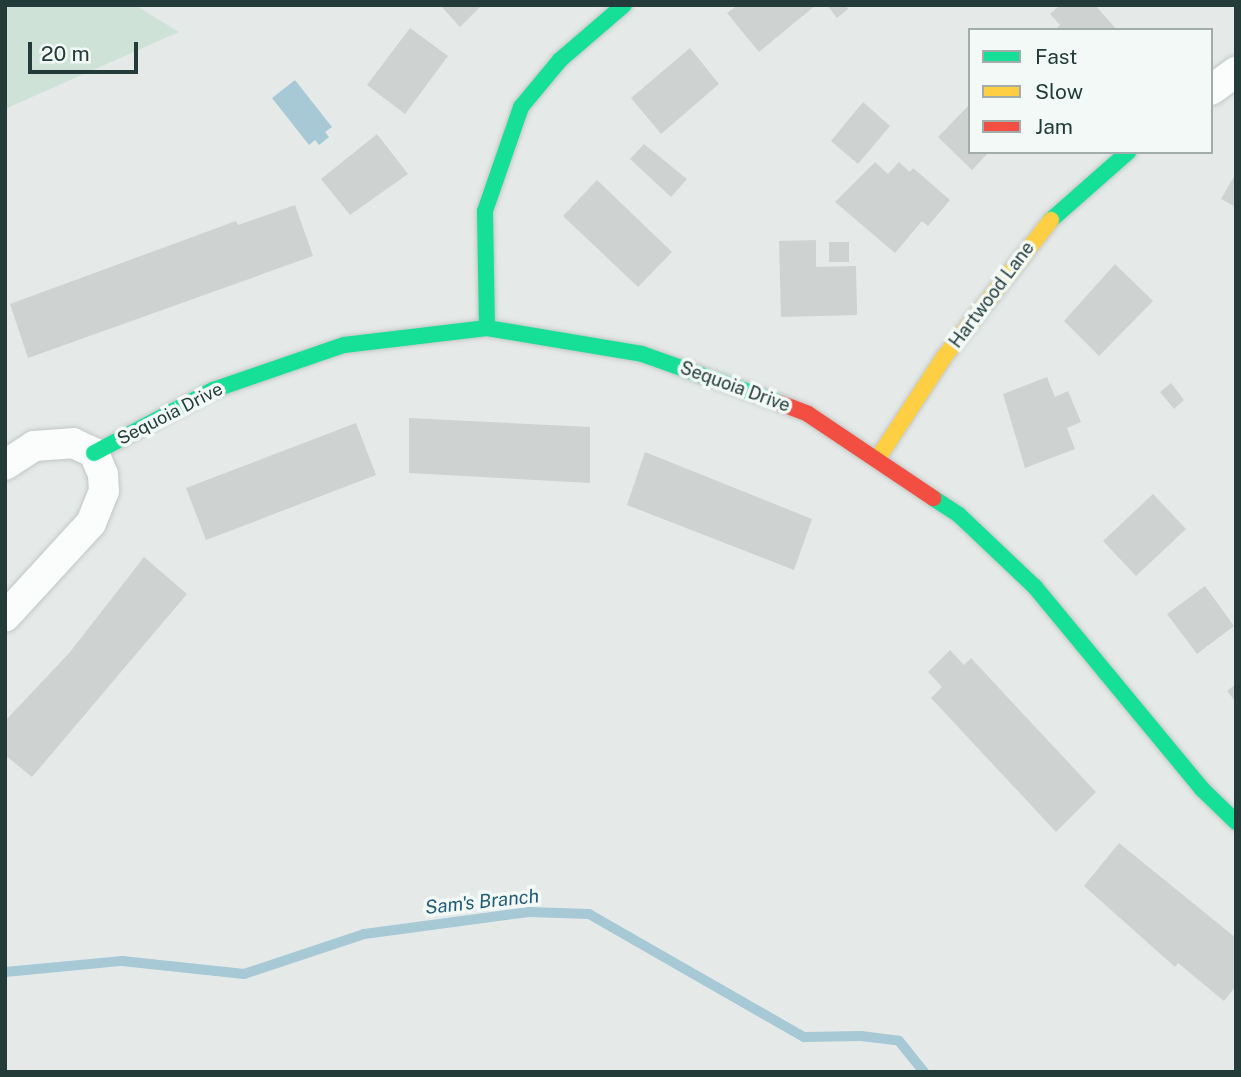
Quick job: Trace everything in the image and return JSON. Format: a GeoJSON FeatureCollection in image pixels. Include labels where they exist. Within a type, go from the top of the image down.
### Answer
{"type":"FeatureCollection","features":[{"type":"Feature","properties":{"kind":"street"},"geometry":{"type":"LineString","coordinates":[[487,328],[485,211],[521,107],[560,60],[624,5]]}},
{"type":"Feature","properties":{"kind":"street"},"geometry":{"type":"LineString","coordinates":[[1213,89],[1236,72]]}},
{"type":"Feature","properties":{"kind":"street","name":"Hartwood Lane"},"geometry":{"type":"LineString","coordinates":[[878,458],[944,357],[1030,244],[1053,218],[1126,154]]}},
{"type":"Feature","properties":{"kind":"street","name":"Sequoia Drive"},"geometry":{"type":"LineString","coordinates":[[94,453],[213,390],[282,363],[344,345],[487,328],[642,354],[715,378],[808,414],[960,515],[1035,587],[1202,789],[1236,822]]}},
{"type":"Feature","properties":{"kind":"street"},"geometry":{"type":"LineString","coordinates":[[5,465],[34,446],[53,442],[73,443],[94,453],[103,474],[100,508],[5,617]]}},
{"type":"Feature","properties":{"kind":"green space"},"geometry":{"type":"Polygon","coordinates":[[[5,5],[135,5],[179,32],[5,109],[5,5]]]}},
{"type":"Feature","properties":{"kind":"water"},"geometry":{"type":"Polygon","coordinates":[[[295,80],[332,127],[325,132],[329,137],[319,145],[315,140],[309,145],[272,98],[295,80]]]}},
{"type":"Feature","properties":{"kind":"building"},"geometry":{"type":"Polygon","coordinates":[[[440,5],[482,5],[460,27],[440,5]]]}},
{"type":"Feature","properties":{"kind":"building"},"geometry":{"type":"Polygon","coordinates":[[[738,5],[816,5],[759,52],[727,13],[738,5]]]}},
{"type":"Feature","properties":{"kind":"building"},"geometry":{"type":"Polygon","coordinates":[[[827,5],[846,5],[848,9],[837,18],[827,5]]]}},
{"type":"Feature","properties":{"kind":"building"},"geometry":{"type":"Polygon","coordinates":[[[1060,5],[1095,5],[1115,28],[1057,28],[1060,25],[1050,14],[1060,5]]]}},
{"type":"Feature","properties":{"kind":"building"},"geometry":{"type":"Polygon","coordinates":[[[410,28],[448,56],[405,114],[367,85],[410,28]]]}},
{"type":"Feature","properties":{"kind":"building"},"geometry":{"type":"Polygon","coordinates":[[[690,48],[719,84],[661,134],[631,98],[690,48]]]}},
{"type":"Feature","properties":{"kind":"building"},"geometry":{"type":"Polygon","coordinates":[[[863,102],[890,126],[858,164],[831,141],[863,102]]]}},
{"type":"Feature","properties":{"kind":"building"},"geometry":{"type":"Polygon","coordinates":[[[968,106],[968,154],[987,154],[972,170],[938,137],[968,106]]]}},
{"type":"Feature","properties":{"kind":"building"},"geometry":{"type":"Polygon","coordinates":[[[377,134],[408,174],[350,215],[321,179],[377,134]]]}},
{"type":"Feature","properties":{"kind":"building"},"geometry":{"type":"Polygon","coordinates":[[[644,144],[687,179],[671,197],[630,159],[644,144]]]}},
{"type":"Feature","properties":{"kind":"building"},"geometry":{"type":"Polygon","coordinates":[[[875,162],[888,174],[899,162],[910,172],[913,168],[950,200],[928,226],[922,221],[895,253],[835,202],[875,162]]]}},
{"type":"Feature","properties":{"kind":"building"},"geometry":{"type":"Polygon","coordinates":[[[1236,173],[1236,207],[1221,199],[1236,173]]]}},
{"type":"Feature","properties":{"kind":"building"},"geometry":{"type":"Polygon","coordinates":[[[597,180],[672,252],[638,287],[563,216],[597,180]]]}},
{"type":"Feature","properties":{"kind":"building"},"geometry":{"type":"Polygon","coordinates":[[[295,205],[313,256],[28,358],[10,304],[236,221],[238,225],[295,205]]]}},
{"type":"Feature","properties":{"kind":"building"},"geometry":{"type":"Polygon","coordinates":[[[816,240],[816,267],[856,266],[857,315],[781,317],[779,241],[816,240]]]}},
{"type":"Feature","properties":{"kind":"building"},"geometry":{"type":"Polygon","coordinates":[[[829,242],[849,242],[849,262],[829,262],[829,242]]]}},
{"type":"Feature","properties":{"kind":"building"},"geometry":{"type":"Polygon","coordinates":[[[1115,264],[1153,301],[1099,356],[1064,321],[1115,264]]]}},
{"type":"Feature","properties":{"kind":"building"},"geometry":{"type":"Polygon","coordinates":[[[1047,377],[1055,397],[1068,391],[1081,422],[1067,428],[1075,449],[1025,468],[1003,394],[1047,377]]]}},
{"type":"Feature","properties":{"kind":"building"},"geometry":{"type":"Polygon","coordinates":[[[1171,383],[1184,400],[1174,409],[1160,392],[1171,383]]]}},
{"type":"Feature","properties":{"kind":"building"},"geometry":{"type":"Polygon","coordinates":[[[409,418],[590,427],[590,483],[409,473],[409,418]]]}},
{"type":"Feature","properties":{"kind":"building"},"geometry":{"type":"Polygon","coordinates":[[[356,423],[376,475],[206,540],[186,488],[356,423]]]}},
{"type":"Feature","properties":{"kind":"building"},"geometry":{"type":"Polygon","coordinates":[[[645,452],[812,519],[794,570],[627,505],[645,452]]]}},
{"type":"Feature","properties":{"kind":"building"},"geometry":{"type":"Polygon","coordinates":[[[1153,494],[1186,529],[1136,576],[1103,541],[1153,494]]]}},
{"type":"Feature","properties":{"kind":"building"},"geometry":{"type":"Polygon","coordinates":[[[144,557],[187,594],[32,777],[5,755],[5,721],[70,652],[144,557]]]}},
{"type":"Feature","properties":{"kind":"building"},"geometry":{"type":"Polygon","coordinates":[[[1205,586],[1234,626],[1197,654],[1167,614],[1205,586]]]}},
{"type":"Feature","properties":{"kind":"building"},"geometry":{"type":"Polygon","coordinates":[[[950,650],[964,665],[971,658],[1096,792],[1056,832],[931,698],[942,687],[928,672],[950,650]]]}},
{"type":"Feature","properties":{"kind":"building"},"geometry":{"type":"Polygon","coordinates":[[[1236,684],[1236,702],[1227,691],[1236,684]]]}},
{"type":"Feature","properties":{"kind":"building"},"geometry":{"type":"Polygon","coordinates":[[[1119,843],[1236,938],[1236,986],[1224,1001],[1178,963],[1175,967],[1084,886],[1119,843]]]}},
{"type":"Feature","properties":{"kind":"waterway","name":"Sam's Branch"},"geometry":{"type":"LineString","coordinates":[[5,972],[122,961],[244,974],[364,934],[529,912],[589,914],[804,1037],[861,1036],[899,1041],[924,1072]]}},
{"type":"Feature","properties":{"kind":"traffic: fast"},"geometry":{"type":"LineString","coordinates":[[487,328],[485,211],[521,107],[560,60],[624,5]]}},
{"type":"Feature","properties":{"kind":"traffic: fast"},"geometry":{"type":"LineString","coordinates":[[1051,220],[1126,154]]}},
{"type":"Feature","properties":{"kind":"traffic: fast"},"geometry":{"type":"LineString","coordinates":[[94,453],[213,390],[344,345],[487,328],[642,354],[780,403]]}},
{"type":"Feature","properties":{"kind":"traffic: fast"},"geometry":{"type":"LineString","coordinates":[[933,498],[959,515],[1035,587],[1202,789],[1236,822]]}},
{"type":"Feature","properties":{"kind":"traffic: slow"},"geometry":{"type":"LineString","coordinates":[[878,458],[944,357],[1051,220]]}},
{"type":"Feature","properties":{"kind":"traffic: jam"},"geometry":{"type":"LineString","coordinates":[[780,403],[808,414],[933,498]]}}]}
